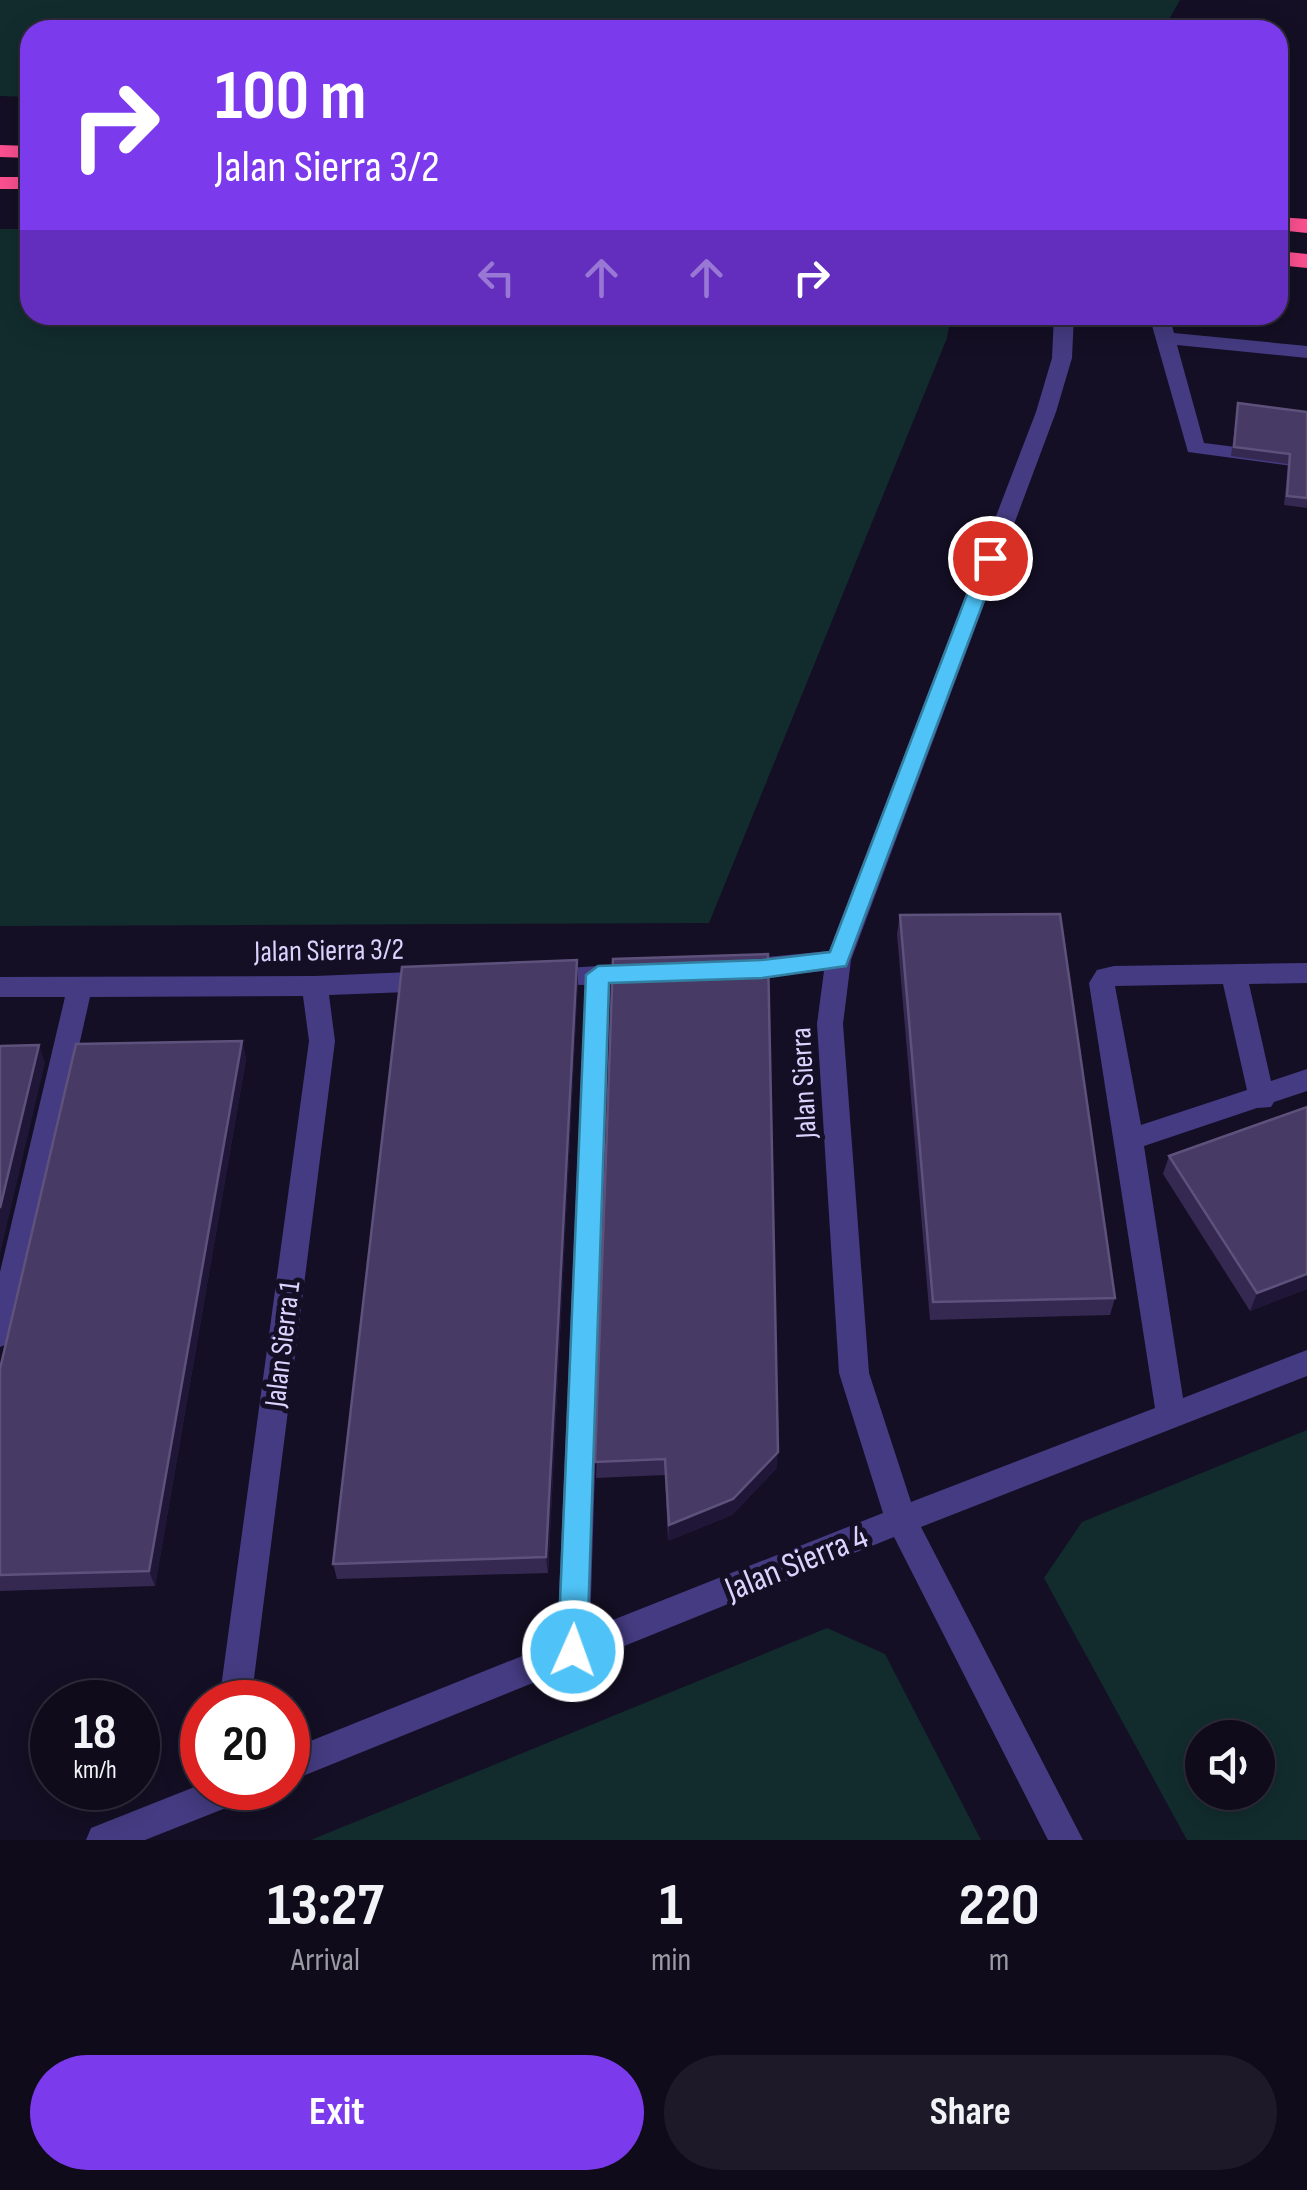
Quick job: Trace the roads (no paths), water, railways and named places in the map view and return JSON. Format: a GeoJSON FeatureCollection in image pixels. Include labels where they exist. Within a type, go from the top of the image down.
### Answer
{"type":"FeatureCollection","features":[{"type":"Feature","properties":{"kind":"street","name":"Jalan Sierra"},"geometry":{"type":"LineString","coordinates":[[1064,325],[1062,358],[1046,412],[838,960],[830,1024],[854,1373],[902,1520],[1066,1840]]}},
{"type":"Feature","properties":{"kind":"street"},"geometry":{"type":"LineString","coordinates":[[1162,325],[1195,448],[1307,462]]}},
{"type":"Feature","properties":{"kind":"street"},"geometry":{"type":"LineString","coordinates":[[1165,338],[1307,352]]}},
{"type":"Feature","properties":{"kind":"street"},"geometry":{"type":"LineString","coordinates":[[708,971],[838,960]]}},
{"type":"Feature","properties":{"kind":"street"},"geometry":{"type":"LineString","coordinates":[[522,978],[671,972]]}},
{"type":"Feature","properties":{"kind":"street"},"geometry":{"type":"LineString","coordinates":[[1171,1416],[1130,1140],[1102,984],[1106,977],[1307,973]]}},
{"type":"Feature","properties":{"kind":"street"},"geometry":{"type":"LineString","coordinates":[[573,1651],[598,975]]}},
{"type":"Feature","properties":{"kind":"street"},"geometry":{"type":"LineString","coordinates":[[1234,976],[1262,1098]]}},
{"type":"Feature","properties":{"kind":"street","name":"Jalan Sierra 3/2"},"geometry":{"type":"LineString","coordinates":[[0,986],[315,986],[466,980]]}},
{"type":"Feature","properties":{"kind":"street"},"geometry":{"type":"LineString","coordinates":[[0,1334],[80,986]]}},
{"type":"Feature","properties":{"kind":"street","name":"Jalan Sierra 1"},"geometry":{"type":"LineString","coordinates":[[238,1680],[322,1041],[315,986]]}},
{"type":"Feature","properties":{"kind":"street"},"geometry":{"type":"LineString","coordinates":[[1130,1140],[1307,1080]]}},
{"type":"Feature","properties":{"kind":"street","name":"Jalan Sierra 4"},"geometry":{"type":"LineString","coordinates":[[310,1757],[1307,1363]]}},
{"type":"Feature","properties":{"kind":"street"},"geometry":{"type":"LineString","coordinates":[[103,1840],[180,1808]]}}]}
